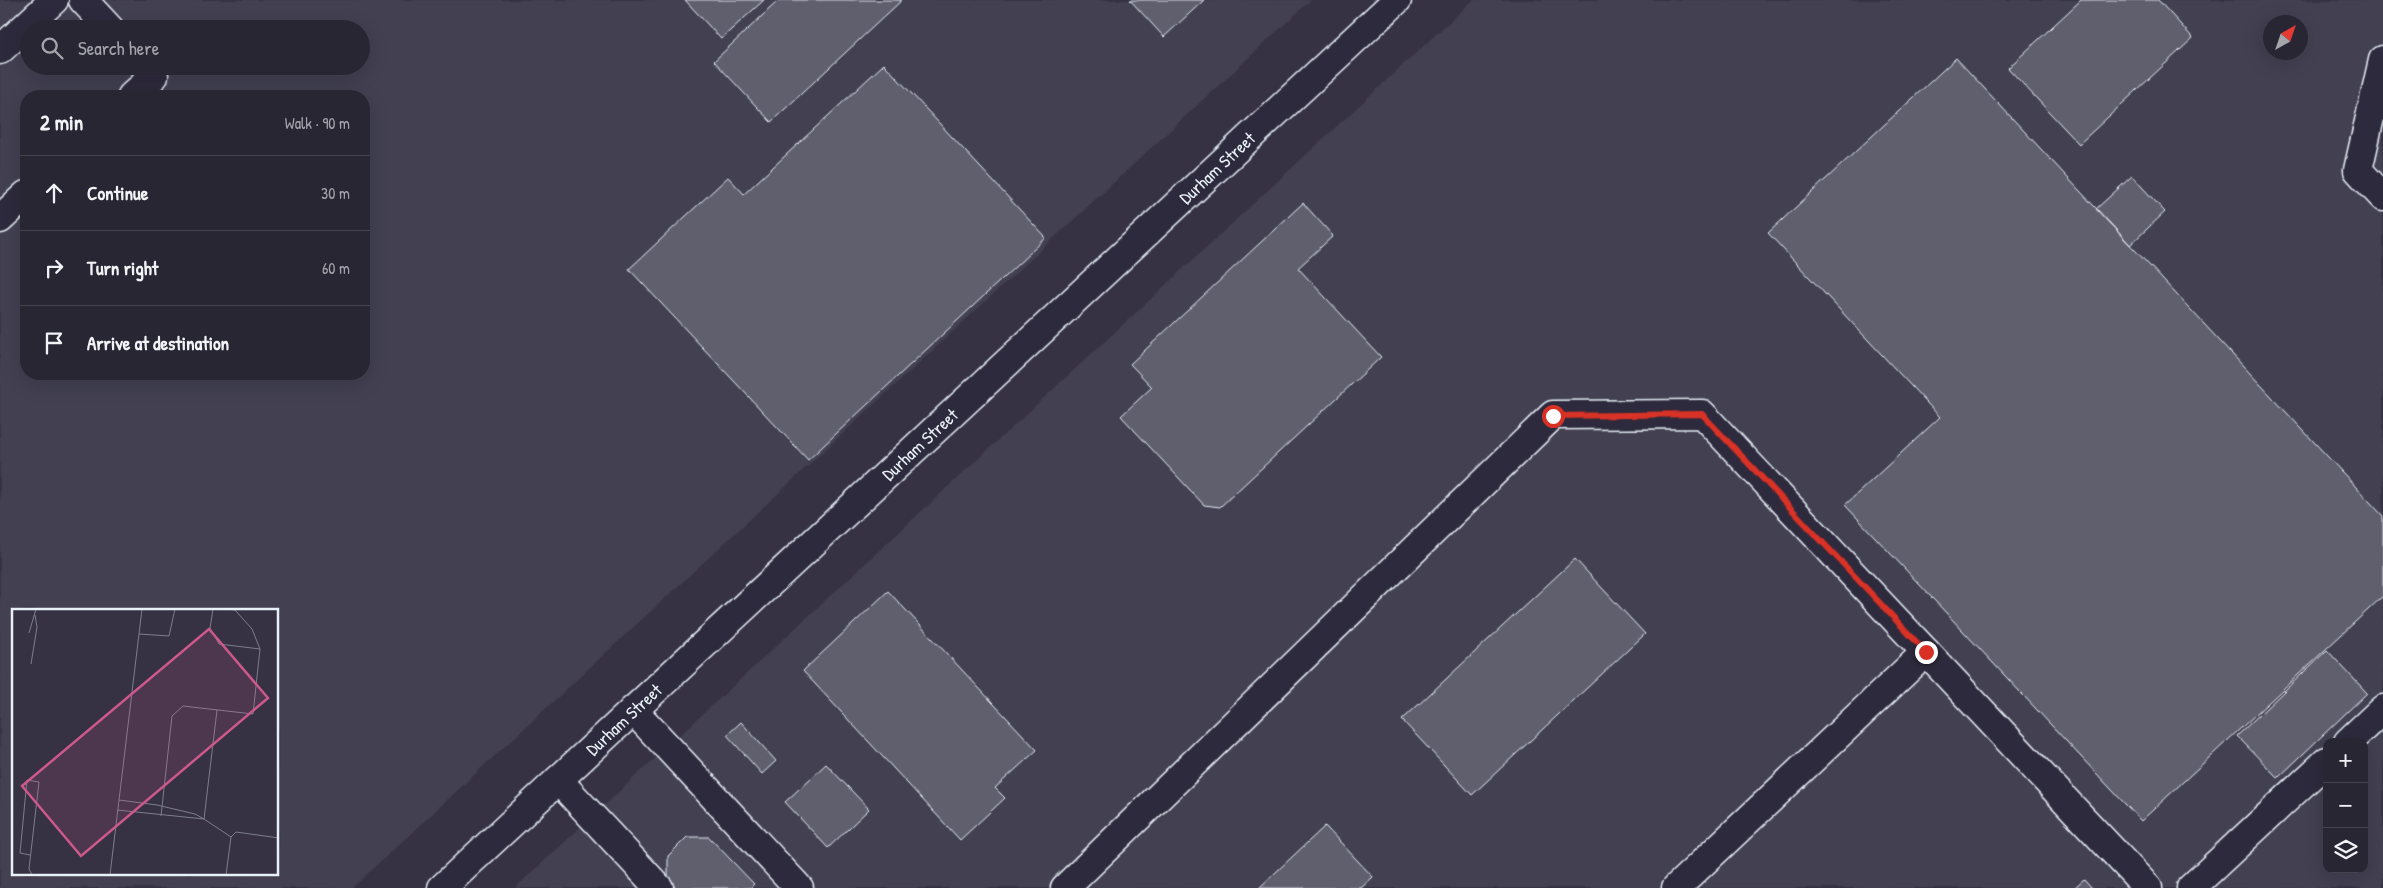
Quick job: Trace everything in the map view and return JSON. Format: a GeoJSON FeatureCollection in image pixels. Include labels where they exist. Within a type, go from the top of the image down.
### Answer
{"type":"FeatureCollection","features":[{"type":"Feature","properties":{"kind":"street"},"geometry":{"type":"LineString","coordinates":[[32,20],[54,0]]}},
{"type":"Feature","properties":{"kind":"street"},"geometry":{"type":"LineString","coordinates":[[83,0],[102,20]]}},
{"type":"Feature","properties":{"kind":"street","name":"Durham Street"},"geometry":{"type":"LineString","coordinates":[[442,888],[1396,0]]}},
{"type":"Feature","properties":{"kind":"street"},"geometry":{"type":"LineString","coordinates":[[0,50],[20,31]]}},
{"type":"Feature","properties":{"kind":"street"},"geometry":{"type":"LineString","coordinates":[[2383,60],[2358,170],[2383,198]]}},
{"type":"Feature","properties":{"kind":"street"},"geometry":{"type":"LineString","coordinates":[[139,90],[153,75]]}},
{"type":"Feature","properties":{"kind":"street"},"geometry":{"type":"LineString","coordinates":[[0,220],[20,201]]}},
{"type":"Feature","properties":{"kind":"street"},"geometry":{"type":"LineString","coordinates":[[1065,888],[1553,416],[1702,414],[2148,888]]}},
{"type":"Feature","properties":{"kind":"street"},"geometry":{"type":"LineString","coordinates":[[1676,888],[1926,652]]}},
{"type":"Feature","properties":{"kind":"street"},"geometry":{"type":"LineString","coordinates":[[2352,738],[2383,708]]}},
{"type":"Feature","properties":{"kind":"street"},"geometry":{"type":"LineString","coordinates":[[632,710],[800,888]]}},
{"type":"Feature","properties":{"kind":"street"},"geometry":{"type":"LineString","coordinates":[[2191,888],[2323,765]]}},
{"type":"Feature","properties":{"kind":"street"},"geometry":{"type":"LineString","coordinates":[[558,780],[659,888]]}},
{"type":"Feature","properties":{"kind":"shaded area"},"geometry":{"type":"Polygon","coordinates":[[[0,0],[1311,0],[352,888],[0,888],[0,0]]]}},
{"type":"Feature","properties":{"kind":"shaded area"},"geometry":{"type":"Polygon","coordinates":[[[1473,0],[2383,0],[2383,888],[515,888],[1473,0]]]}},
{"type":"Feature","properties":{"kind":"building"},"geometry":{"type":"Polygon","coordinates":[[[685,0],[764,0],[721,39],[685,0]]]}},
{"type":"Feature","properties":{"kind":"building"},"geometry":{"type":"Polygon","coordinates":[[[779,0],[902,0],[771,122],[714,61],[779,0]]]}},
{"type":"Feature","properties":{"kind":"building"},"geometry":{"type":"Polygon","coordinates":[[[1130,0],[1204,0],[1164,37],[1130,0]]]}},
{"type":"Feature","properties":{"kind":"building"},"geometry":{"type":"Polygon","coordinates":[[[2081,0],[2158,0],[2193,38],[2079,144],[2008,68],[2081,0]]]}},
{"type":"Feature","properties":{"kind":"building"},"geometry":{"type":"Polygon","coordinates":[[[1956,58],[2383,516],[2383,596],[2141,821],[1845,505],[1940,417],[1768,233],[1956,58]]]}},
{"type":"Feature","properties":{"kind":"building"},"geometry":{"type":"Polygon","coordinates":[[[884,64],[1046,238],[808,460],[629,269],[728,177],[744,194],[884,64]]]}},
{"type":"Feature","properties":{"kind":"building"},"geometry":{"type":"Polygon","coordinates":[[[2132,176],[2165,212],[2130,245],[2096,209],[2132,176]]]}},
{"type":"Feature","properties":{"kind":"building"},"geometry":{"type":"Polygon","coordinates":[[[1303,203],[1333,236],[1298,268],[1381,357],[1220,507],[1204,505],[1121,416],[1152,387],[1130,364],[1303,203]]]}},
{"type":"Feature","properties":{"kind":"building"},"geometry":{"type":"Polygon","coordinates":[[[1575,559],[1645,634],[1472,795],[1402,720],[1575,559]]]}},
{"type":"Feature","properties":{"kind":"building"},"geometry":{"type":"Polygon","coordinates":[[[888,591],[1037,750],[995,788],[1005,798],[960,840],[803,671],[888,591]]]}},
{"type":"Feature","properties":{"kind":"building"},"geometry":{"type":"Polygon","coordinates":[[[2327,650],[2367,693],[2278,778],[2237,736],[2327,650]]]}},
{"type":"Feature","properties":{"kind":"building"},"geometry":{"type":"Polygon","coordinates":[[[741,722],[776,761],[762,774],[727,735],[741,722]]]}},
{"type":"Feature","properties":{"kind":"building"},"geometry":{"type":"Polygon","coordinates":[[[826,764],[869,809],[828,848],[785,802],[826,764]]]}},
{"type":"Feature","properties":{"kind":"building"},"geometry":{"type":"Polygon","coordinates":[[[1325,826],[1373,877],[1361,888],[1259,888],[1325,826]]]}},
{"type":"Feature","properties":{"kind":"building"},"geometry":{"type":"Polygon","coordinates":[[[687,837],[709,837],[754,884],[750,888],[676,888],[668,879],[668,856],[687,837]]]}},
{"type":"Feature","properties":{"kind":"building"},"geometry":{"type":"Polygon","coordinates":[[[2084,879],[2092,888],[2074,888],[2084,879]]]}},
{"type":"Feature","properties":{"kind":"route"},"geometry":{"type":"LineString","coordinates":[[1553,416],[1702,414],[1926,652]]}}]}
